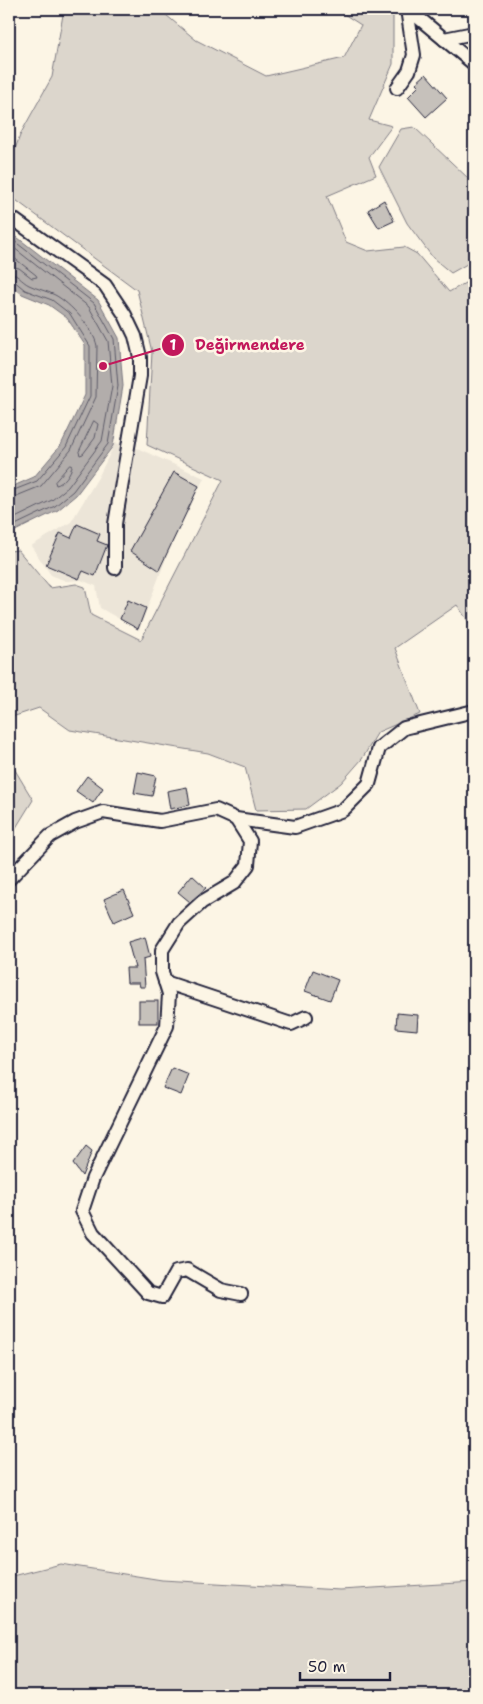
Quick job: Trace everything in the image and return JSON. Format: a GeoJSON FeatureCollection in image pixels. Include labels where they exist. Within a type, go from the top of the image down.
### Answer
{"type":"FeatureCollection","features":[{"type":"Feature","properties":{"kind":"street"},"geometry":{"type":"LineString","coordinates":[[407,9],[474,64]]}},
{"type":"Feature","properties":{"kind":"street"},"geometry":{"type":"LineString","coordinates":[[397,88],[409,71],[414,55],[407,9]]}},
{"type":"Feature","properties":{"kind":"street"},"geometry":{"type":"LineString","coordinates":[[444,39],[474,33]]}},
{"type":"Feature","properties":{"kind":"street"},"geometry":{"type":"LineString","coordinates":[[9,216],[105,285],[126,315],[135,336],[140,357],[140,376],[115,524],[115,568]]}},
{"type":"Feature","properties":{"kind":"street"},"geometry":{"type":"LineString","coordinates":[[9,878],[50,836],[75,822],[103,812],[160,821],[216,810],[236,819],[295,827],[343,810],[368,784],[380,748],[404,728],[474,711]]}},
{"type":"Feature","properties":{"kind":"street"},"geometry":{"type":"LineString","coordinates":[[236,819],[250,841],[248,865],[234,883],[202,902],[179,923],[162,950],[162,972],[169,994],[167,1026],[93,1178],[82,1211],[93,1233],[148,1292],[162,1297],[176,1272],[187,1270],[221,1290],[241,1294]]}},
{"type":"Feature","properties":{"kind":"street"},"geometry":{"type":"LineString","coordinates":[[165,982],[291,1024],[306,1017]]}},
{"type":"Feature","properties":{"kind":"shaded area"},"geometry":{"type":"Polygon","coordinates":[[[64,9],[171,9],[166,15],[196,40],[266,76],[344,58],[361,25],[336,9],[393,9],[393,64],[369,120],[392,126],[369,157],[376,175],[327,196],[346,242],[368,251],[404,247],[417,254],[449,292],[474,278],[474,630],[457,605],[395,648],[420,714],[378,732],[362,759],[341,783],[306,809],[256,810],[245,767],[208,753],[70,730],[39,708],[9,718],[9,551],[18,550],[50,588],[76,584],[85,587],[91,615],[141,640],[223,480],[147,445],[152,352],[137,290],[9,195],[9,165],[21,133],[52,77],[64,9]]]}},
{"type":"Feature","properties":{"kind":"shaded area"},"geometry":{"type":"Polygon","coordinates":[[[414,127],[469,179],[474,176],[474,260],[451,273],[433,258],[407,223],[379,167],[401,129],[414,127]]]}},
{"type":"Feature","properties":{"kind":"shaded area"},"geometry":{"type":"Polygon","coordinates":[[[115,443],[137,448],[204,478],[168,553],[139,630],[100,608],[96,586],[81,580],[66,581],[51,575],[31,546],[71,522],[99,476],[115,443]]]}},
{"type":"Feature","properties":{"kind":"shaded area"},"geometry":{"type":"Polygon","coordinates":[[[9,760],[33,800],[9,839],[9,760]]]}},
{"type":"Feature","properties":{"kind":"shaded area"},"geometry":{"type":"Polygon","coordinates":[[[61,1564],[162,1580],[340,1590],[474,1582],[474,1695],[9,1695],[9,1577],[61,1564]]]}},
{"type":"Feature","properties":{"kind":"water"},"geometry":{"type":"Polygon","coordinates":[[[9,231],[98,300],[119,338],[123,386],[113,446],[76,495],[58,510],[9,534],[9,488],[34,477],[61,445],[85,395],[85,345],[67,318],[49,305],[22,294],[9,283],[9,231]]]}},
{"type":"Feature","properties":{"kind":"building"},"geometry":{"type":"Polygon","coordinates":[[[426,74],[447,98],[426,117],[408,97],[419,86],[416,83],[426,74]]]}},
{"type":"Feature","properties":{"kind":"building"},"geometry":{"type":"Polygon","coordinates":[[[384,200],[394,221],[379,228],[368,210],[384,200]]]}},
{"type":"Feature","properties":{"kind":"building"},"geometry":{"type":"Polygon","coordinates":[[[174,472],[199,486],[159,570],[130,551],[174,472]]]}},
{"type":"Feature","properties":{"kind":"building"},"geometry":{"type":"Polygon","coordinates":[[[77,524],[100,534],[97,541],[107,545],[95,576],[83,571],[79,579],[46,565],[60,533],[71,538],[77,524]]]}},
{"type":"Feature","properties":{"kind":"building"},"geometry":{"type":"Polygon","coordinates":[[[128,600],[146,608],[138,629],[120,619],[128,600]]]}},
{"type":"Feature","properties":{"kind":"building"},"geometry":{"type":"Polygon","coordinates":[[[138,772],[156,776],[152,796],[134,793],[138,772]]]}},
{"type":"Feature","properties":{"kind":"building"},"geometry":{"type":"Polygon","coordinates":[[[87,776],[103,788],[93,803],[76,791],[87,776]]]}},
{"type":"Feature","properties":{"kind":"building"},"geometry":{"type":"Polygon","coordinates":[[[187,787],[190,805],[170,809],[167,791],[187,787]]]}},
{"type":"Feature","properties":{"kind":"building"},"geometry":{"type":"Polygon","coordinates":[[[192,875],[206,888],[190,902],[178,892],[192,875]]]}},
{"type":"Feature","properties":{"kind":"building"},"geometry":{"type":"Polygon","coordinates":[[[124,890],[134,913],[114,922],[104,899],[124,890]]]}},
{"type":"Feature","properties":{"kind":"building"},"geometry":{"type":"Polygon","coordinates":[[[145,937],[150,957],[143,959],[145,987],[140,987],[139,983],[127,983],[126,968],[135,968],[128,942],[145,937]]]}},
{"type":"Feature","properties":{"kind":"building"},"geometry":{"type":"Polygon","coordinates":[[[313,970],[338,980],[330,1000],[305,991],[313,970]]]}},
{"type":"Feature","properties":{"kind":"building"},"geometry":{"type":"Polygon","coordinates":[[[139,1001],[158,1001],[158,1023],[139,1023],[139,1001]]]}},
{"type":"Feature","properties":{"kind":"building"},"geometry":{"type":"Polygon","coordinates":[[[397,1013],[418,1015],[417,1030],[396,1028],[397,1013]]]}},
{"type":"Feature","properties":{"kind":"building"},"geometry":{"type":"Polygon","coordinates":[[[172,1068],[189,1075],[181,1095],[163,1088],[172,1068]]]}},
{"type":"Feature","properties":{"kind":"building"},"geometry":{"type":"Polygon","coordinates":[[[86,1146],[92,1151],[82,1176],[73,1164],[86,1146]]]}},
{"type":"Feature","properties":{"kind":"place","name":"Değirmendere"},"geometry":{"type":"Point","coordinates":[103,366]}}]}
